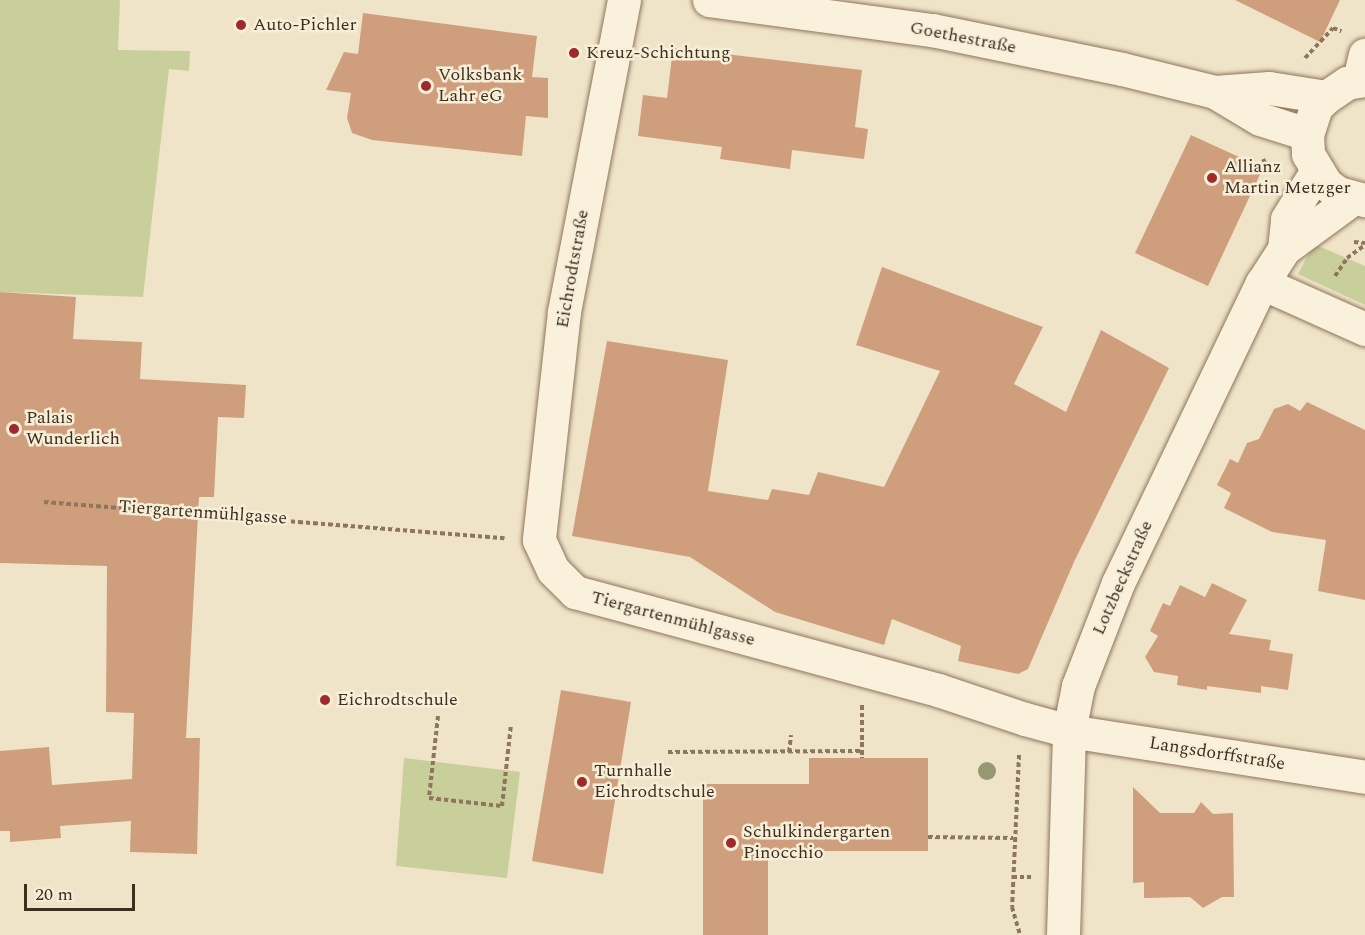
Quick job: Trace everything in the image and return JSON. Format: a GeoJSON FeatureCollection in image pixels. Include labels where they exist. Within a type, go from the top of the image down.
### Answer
{"type":"FeatureCollection","features":[{"type":"Feature","properties":{"kind":"street","name":"Eichrodtstraße"},"geometry":{"type":"LineString","coordinates":[[539,540],[564,312],[624,0]]}},
{"type":"Feature","properties":{"kind":"street","name":"Goethestraße"},"geometry":{"type":"LineString","coordinates":[[709,0],[932,30],[1122,69],[1215,92],[1260,119],[1307,134]]}},
{"type":"Feature","properties":{"kind":"street"},"geometry":{"type":"LineString","coordinates":[[1316,172],[1308,154],[1307,134],[1316,107],[1326,96],[1363,72]]}},
{"type":"Feature","properties":{"kind":"street","name":"Goethestraße"},"geometry":{"type":"LineString","coordinates":[[1215,92],[1269,88],[1326,96]]}},
{"type":"Feature","properties":{"kind":"street","name":"Lotzbeckstraße"},"geometry":{"type":"LineString","coordinates":[[1284,249],[1287,219],[1316,172],[1326,184],[1359,200]]}},
{"type":"Feature","properties":{"kind":"street","name":"Lotzbeckstraße"},"geometry":{"type":"LineString","coordinates":[[1062,935],[1069,730],[1078,686],[1118,583],[1262,283],[1284,249],[1359,200]]}},
{"type":"Feature","properties":{"kind":"street"},"geometry":{"type":"LineString","coordinates":[[1262,283],[1365,329]]}},
{"type":"Feature","properties":{"kind":"street","name":"Tiergartenmühlgasse"},"geometry":{"type":"LineString","coordinates":[[539,540],[553,570],[575,592],[938,690],[1025,719],[1069,730]]}},
{"type":"Feature","properties":{"kind":"street","name":"Langsdorffstraße"},"geometry":{"type":"LineString","coordinates":[[1069,730],[1365,777]]}},
{"type":"Feature","properties":{"kind":"path"},"geometry":{"type":"LineString","coordinates":[[1314,306],[1347,258],[1365,245]]}},
{"type":"Feature","properties":{"kind":"path","name":"Tiergartenmühlgasse"},"geometry":{"type":"LineString","coordinates":[[44,502],[539,540]]}},
{"type":"Feature","properties":{"kind":"path"},"geometry":{"type":"LineString","coordinates":[[862,698],[862,758]]}},
{"type":"Feature","properties":{"kind":"path"},"geometry":{"type":"LineString","coordinates":[[438,716],[429,798],[502,806],[511,724]]}},
{"type":"Feature","properties":{"kind":"path"},"geometry":{"type":"LineString","coordinates":[[1020,935],[1012,907],[1013,838],[1025,719]]}},
{"type":"Feature","properties":{"kind":"path"},"geometry":{"type":"LineString","coordinates":[[789,752],[791,735]]}},
{"type":"Feature","properties":{"kind":"path"},"geometry":{"type":"LineString","coordinates":[[668,752],[862,751]]}},
{"type":"Feature","properties":{"kind":"path"},"geometry":{"type":"LineString","coordinates":[[928,837],[1013,838]]}},
{"type":"Feature","properties":{"kind":"green space"},"geometry":{"type":"Polygon","coordinates":[[[0,0],[120,0],[118,50],[190,51],[189,71],[169,69],[143,297],[0,292],[0,0]]]}},
{"type":"Feature","properties":{"kind":"green space"},"geometry":{"type":"Polygon","coordinates":[[[1314,244],[1365,266],[1365,305],[1298,274],[1314,244]]]}},
{"type":"Feature","properties":{"kind":"green space"},"geometry":{"type":"Polygon","coordinates":[[[404,758],[520,772],[507,878],[396,866],[404,758]]]}},
{"type":"Feature","properties":{"kind":"building"},"geometry":{"type":"Polygon","coordinates":[[[1235,0],[1340,0],[1320,42],[1235,0]]]}},
{"type":"Feature","properties":{"kind":"building","name":"Volksbank Lahr eG"},"geometry":{"type":"Polygon","coordinates":[[[363,13],[537,36],[532,77],[548,78],[548,118],[526,116],[522,156],[372,140],[352,133],[347,118],[351,93],[326,90],[344,52],[358,54],[363,13]]]}},
{"type":"Feature","properties":{"kind":"building"},"geometry":{"type":"Polygon","coordinates":[[[673,48],[862,70],[855,127],[868,129],[864,159],[792,150],[790,169],[720,159],[722,147],[638,136],[643,95],[667,98],[673,48]]]}},
{"type":"Feature","properties":{"kind":"building"},"geometry":{"type":"Polygon","coordinates":[[[1191,135],[1263,168],[1208,286],[1135,253],[1191,135]]]}},
{"type":"Feature","properties":{"kind":"building"},"geometry":{"type":"Polygon","coordinates":[[[882,267],[1043,327],[1014,384],[1066,412],[1101,330],[1169,368],[1074,562],[1028,669],[1018,674],[958,661],[961,646],[892,619],[884,645],[775,612],[690,557],[572,536],[607,341],[728,360],[708,491],[768,500],[772,489],[809,495],[818,472],[884,487],[940,371],[856,345],[882,267]]]}},
{"type":"Feature","properties":{"kind":"building"},"geometry":{"type":"Polygon","coordinates":[[[0,292],[76,297],[73,339],[142,342],[140,379],[246,385],[244,418],[218,417],[214,497],[199,497],[186,738],[200,738],[197,854],[130,852],[131,821],[60,826],[61,838],[10,842],[10,831],[0,831],[0,751],[49,747],[52,785],[132,779],[134,713],[106,712],[107,566],[0,563],[0,292]]]}},
{"type":"Feature","properties":{"kind":"building"},"geometry":{"type":"Polygon","coordinates":[[[1307,402],[1365,430],[1365,600],[1318,591],[1326,540],[1272,532],[1224,508],[1231,493],[1217,485],[1230,459],[1238,463],[1247,443],[1259,439],[1274,409],[1288,404],[1300,411],[1307,402]]]}},
{"type":"Feature","properties":{"kind":"building"},"geometry":{"type":"Polygon","coordinates":[[[1212,583],[1247,600],[1229,634],[1271,640],[1269,650],[1293,654],[1288,690],[1261,686],[1261,693],[1207,686],[1207,690],[1177,685],[1178,676],[1154,672],[1145,657],[1158,636],[1150,631],[1163,603],[1170,606],[1180,585],[1205,597],[1212,583]]]}},
{"type":"Feature","properties":{"kind":"building","name":"Turnhalle Eichrodtschule"},"geometry":{"type":"Polygon","coordinates":[[[561,690],[631,702],[603,874],[532,861],[561,690]]]}},
{"type":"Feature","properties":{"kind":"building"},"geometry":{"type":"Polygon","coordinates":[[[809,758],[928,758],[928,851],[768,851],[768,935],[703,935],[703,784],[809,784],[809,758]]]}},
{"type":"Feature","properties":{"kind":"building"},"geometry":{"type":"Polygon","coordinates":[[[1133,787],[1160,813],[1194,813],[1201,802],[1213,814],[1233,813],[1234,897],[1222,897],[1203,908],[1190,897],[1144,898],[1144,882],[1133,883],[1133,787]]]}},
{"type":"Feature","properties":{"kind":"place","name":"Auto-Pichler"},"geometry":{"type":"Point","coordinates":[241,25]}},
{"type":"Feature","properties":{"kind":"place","name":"Kreuz-Schichtung"},"geometry":{"type":"Point","coordinates":[574,53]}},
{"type":"Feature","properties":{"kind":"place","name":"Volksbank Lahr eG"},"geometry":{"type":"Point","coordinates":[426,86]}},
{"type":"Feature","properties":{"kind":"place","name":"Allianz Martin Metzger"},"geometry":{"type":"Point","coordinates":[1212,178]}},
{"type":"Feature","properties":{"kind":"place","name":"Palais Wunderlich"},"geometry":{"type":"Point","coordinates":[14,429]}},
{"type":"Feature","properties":{"kind":"place","name":"Eichrodtschule"},"geometry":{"type":"Point","coordinates":[325,700]}},
{"type":"Feature","properties":{"kind":"place","name":"Turnhalle Eichrodtschule"},"geometry":{"type":"Point","coordinates":[582,782]}},
{"type":"Feature","properties":{"kind":"place","name":"Schulkindergarten Pinocchio"},"geometry":{"type":"Point","coordinates":[731,843]}}]}
